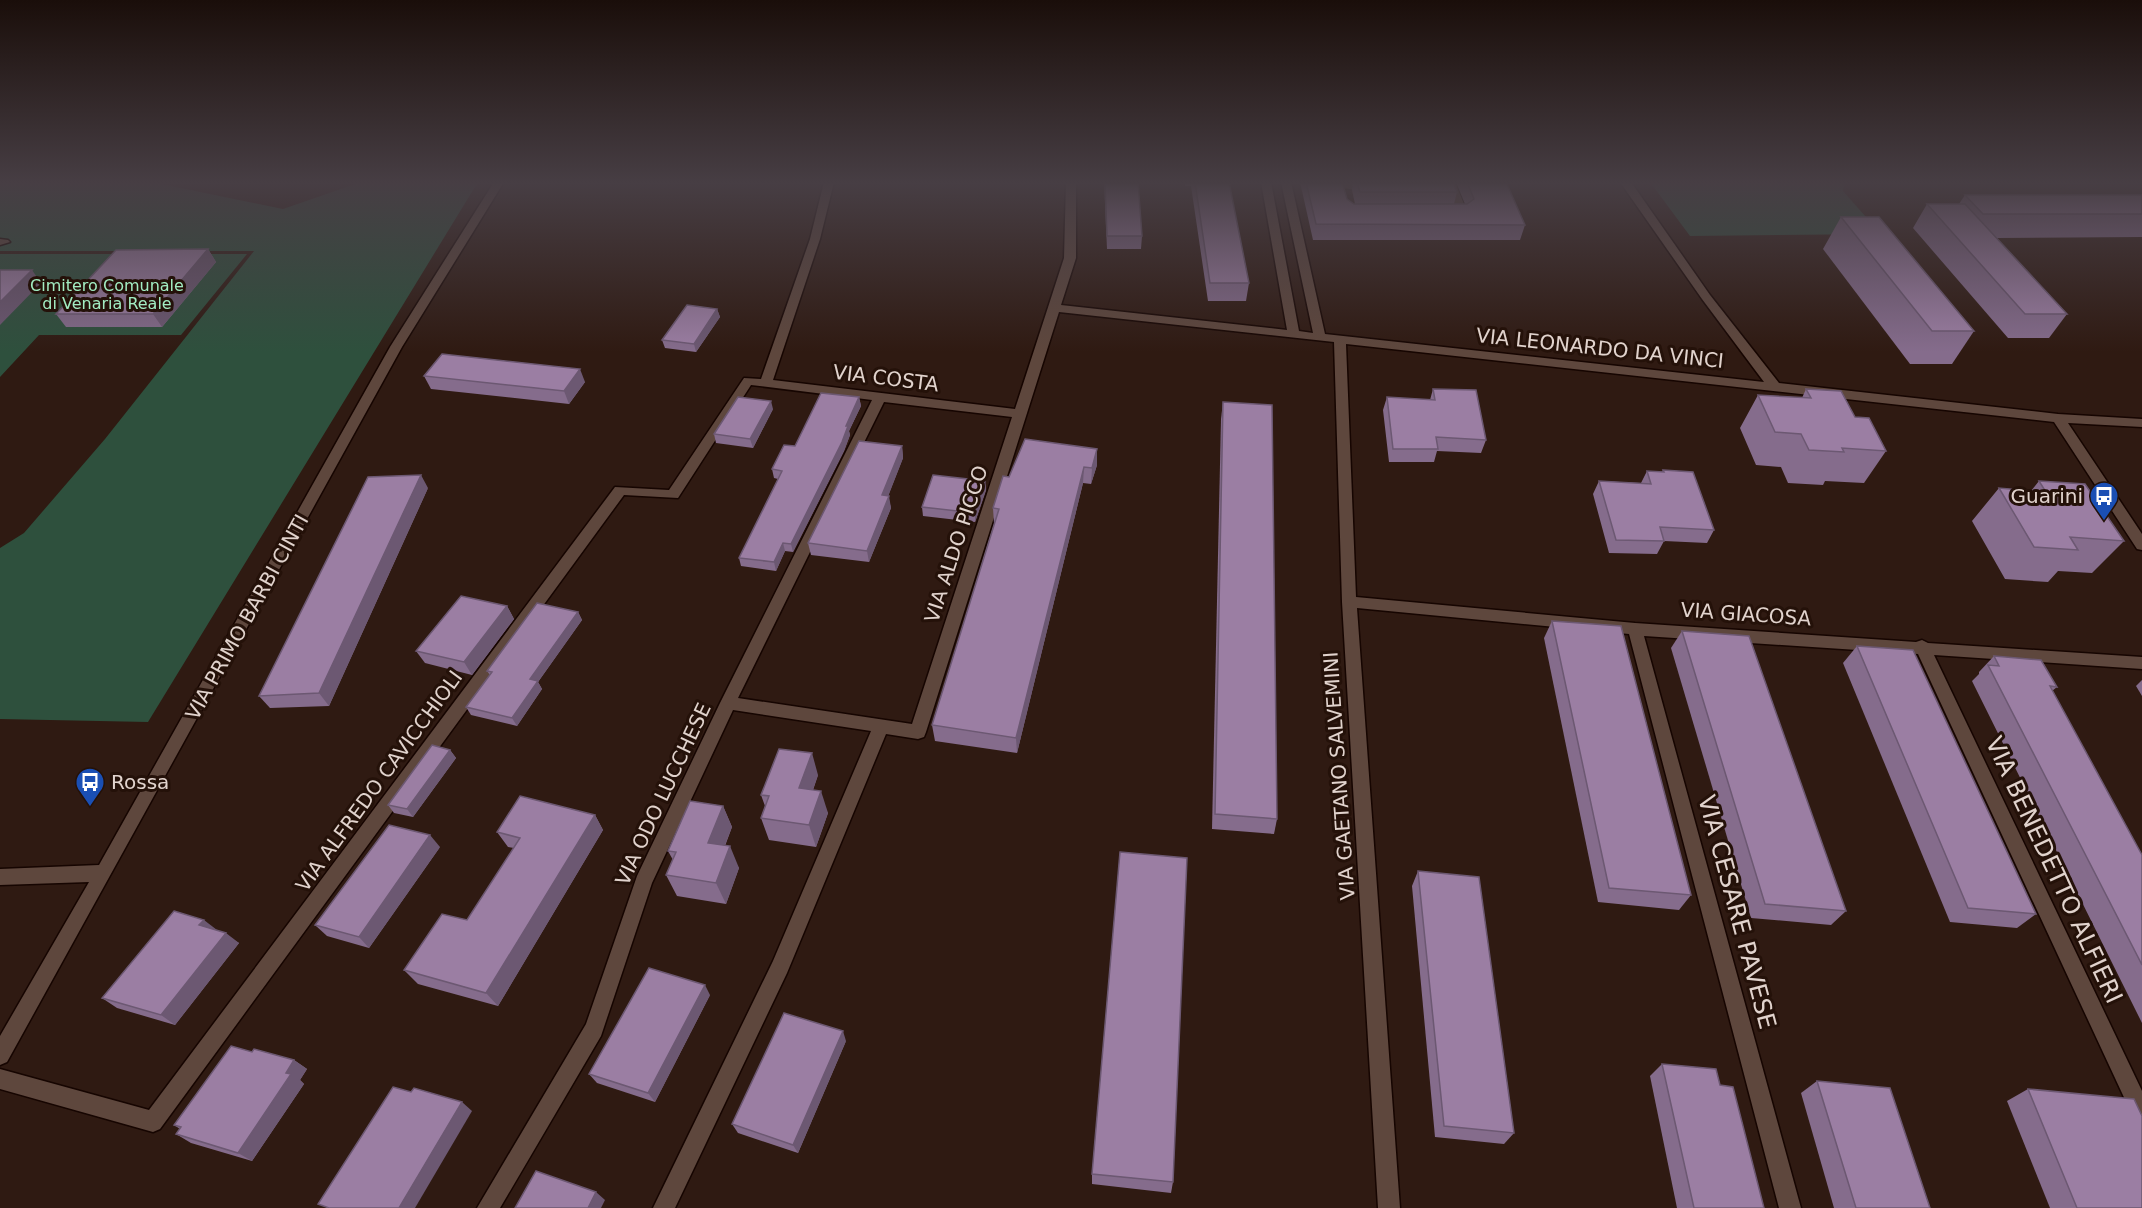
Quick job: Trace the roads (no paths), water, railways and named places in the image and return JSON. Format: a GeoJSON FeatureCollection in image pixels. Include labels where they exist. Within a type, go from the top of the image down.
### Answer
{"type":"FeatureCollection","features":[{"type":"Feature","properties":{"kind":"street","name":"VIA PRIMO BARBI CINTI"},"geometry":{"type":"LineString","coordinates":[[0,1055],[104,873],[396,347],[464,238]]}},
{"type":"Feature","properties":{"kind":"street"},"geometry":{"type":"LineString","coordinates":[[766,382],[815,238]]}},
{"type":"Feature","properties":{"kind":"street","name":"VIA ALDO PICCO"},"geometry":{"type":"LineString","coordinates":[[728,703],[918,732],[1055,308],[1070,258],[1070,238]]}},
{"type":"Feature","properties":{"kind":"street"},"geometry":{"type":"LineString","coordinates":[[1276,238],[1294,334]]}},
{"type":"Feature","properties":{"kind":"street"},"geometry":{"type":"LineString","coordinates":[[1298,238],[1320,337]]}},
{"type":"Feature","properties":{"kind":"street"},"geometry":{"type":"LineString","coordinates":[[1665,238],[1774,386]]}},
{"type":"Feature","properties":{"kind":"street","name":"VIA LEONARDO DA VINCI"},"geometry":{"type":"LineString","coordinates":[[1055,308],[2058,418],[2142,423]]}},
{"type":"Feature","properties":{"kind":"street","name":"VIA GAETANO SALVEMINI"},"geometry":{"type":"LineString","coordinates":[[1340,340],[1349,602],[1389,1208]]}},
{"type":"Feature","properties":{"kind":"street","name":"VIA COSTA"},"geometry":{"type":"LineString","coordinates":[[748,381],[1020,414]]}},
{"type":"Feature","properties":{"kind":"street","name":"VIA ALFREDO CAVICCHIOLI"},"geometry":{"type":"LineString","coordinates":[[0,1079],[153,1122],[620,490],[672,495],[748,381]]}},
{"type":"Feature","properties":{"kind":"street","name":"VIA ODO LUCCHESE"},"geometry":{"type":"LineString","coordinates":[[488,1208],[594,1029],[643,882],[728,703],[880,397]]}},
{"type":"Feature","properties":{"kind":"street"},"geometry":{"type":"LineString","coordinates":[[2058,418],[2135,523],[2142,545]]}},
{"type":"Feature","properties":{"kind":"street","name":"VIA GIACOSA"},"geometry":{"type":"LineString","coordinates":[[1349,602],[1635,628],[1922,646],[2142,663]]}},
{"type":"Feature","properties":{"kind":"street","name":"VIA CESARE PAVESE"},"geometry":{"type":"LineString","coordinates":[[1635,628],[1790,1208]]}},
{"type":"Feature","properties":{"kind":"street","name":"VIA BENEDETTO ALFIERI"},"geometry":{"type":"LineString","coordinates":[[1922,646],[2142,1114]]}},
{"type":"Feature","properties":{"kind":"street"},"geometry":{"type":"LineString","coordinates":[[664,1208],[780,967],[880,726]]}},
{"type":"Feature","properties":{"kind":"street"},"geometry":{"type":"LineString","coordinates":[[0,877],[104,873]]}},
{"type":"Feature","properties":{"kind":"place","name":"Guarini"},"geometry":{"type":"Point","coordinates":[2104,522]}},
{"type":"Feature","properties":{"kind":"place","name":"Rossa"},"geometry":{"type":"Point","coordinates":[90,808]}},
{"type":"Feature","properties":{"kind":"park label","name":"Cimitero Comunale di Venaria Reale"},"geometry":{"type":"Point","coordinates":[107,294]}}]}
